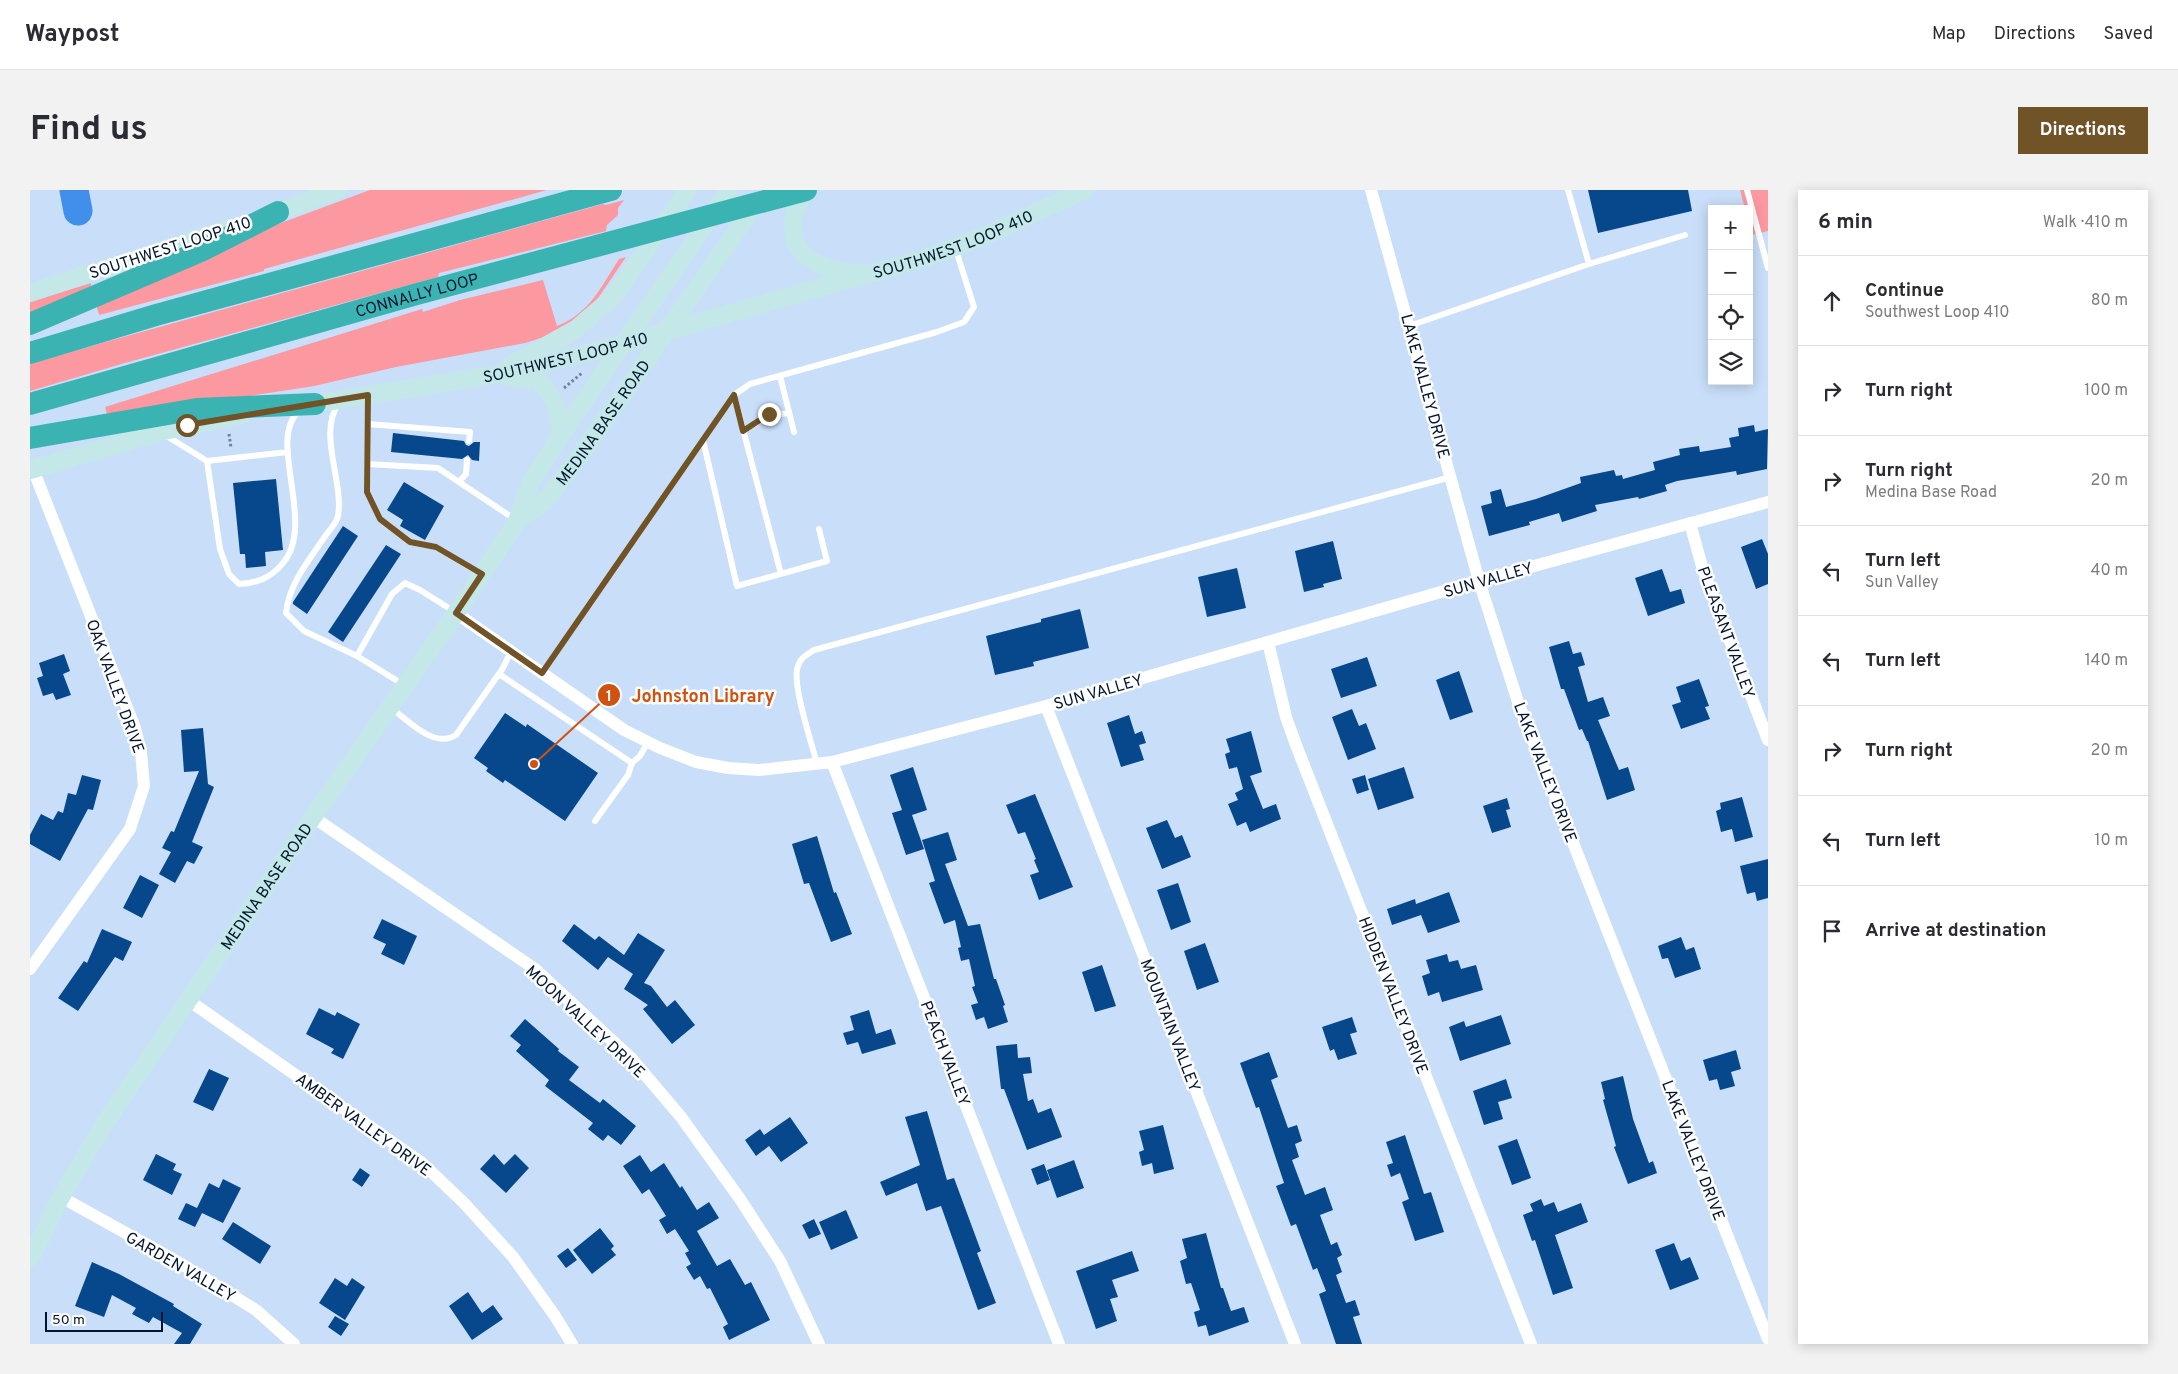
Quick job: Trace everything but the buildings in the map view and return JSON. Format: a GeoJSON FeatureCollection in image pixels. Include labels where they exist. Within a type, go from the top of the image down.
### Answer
{"type":"FeatureCollection","features":[{"type":"Feature","properties":{"kind":"highway"},"geometry":{"type":"LineString","coordinates":[[30,353],[174,310],[611,190]]}},
{"type":"Feature","properties":{"kind":"highway","name":"CONNALLY LOOP"},"geometry":{"type":"LineString","coordinates":[[30,404],[398,300],[806,190]]}},
{"type":"Feature","properties":{"kind":"highway"},"geometry":{"type":"LineString","coordinates":[[30,324],[201,251],[278,212]]}},
{"type":"Feature","properties":{"kind":"highway"},"geometry":{"type":"LineString","coordinates":[[30,438],[197,409],[315,404]]}},
{"type":"Feature","properties":{"kind":"main road","name":"SOUTHWEST LOOP 410"},"geometry":{"type":"LineString","coordinates":[[30,293],[278,212],[338,190]]}},
{"type":"Feature","properties":{"kind":"main road"},"geometry":{"type":"LineString","coordinates":[[493,375],[576,329],[613,297],[688,190]]}},
{"type":"Feature","properties":{"kind":"main road","name":"MEDINA BASE ROAD"},"geometry":{"type":"LineString","coordinates":[[30,1259],[61,1197],[104,1124],[313,817],[456,613],[517,521],[530,484],[560,436],[729,190]]}},
{"type":"Feature","properties":{"kind":"main road","name":"MEDINA BASE ROAD"},"geometry":{"type":"LineString","coordinates":[[517,521],[544,501],[577,460],[765,190]]}},
{"type":"Feature","properties":{"kind":"main road"},"geometry":{"type":"LineString","coordinates":[[806,190],[797,207],[793,225],[797,244],[802,253],[815,264],[831,270],[848,273],[875,273]]}},
{"type":"Feature","properties":{"kind":"main road","name":"SOUTHWEST LOOP 410"},"geometry":{"type":"LineString","coordinates":[[31,470],[160,432],[232,417],[493,375],[563,360],[875,273],[955,247],[1085,190]]}},
{"type":"Feature","properties":{"kind":"main road"},"geometry":{"type":"LineString","coordinates":[[493,375],[538,380],[552,396],[559,414],[560,436]]}},
{"type":"Feature","properties":{"kind":"street","name":"LAKE VALLEY DRIVE"},"geometry":{"type":"LineString","coordinates":[[1371,190],[1479,581],[1519,705],[1768,1339]]}},
{"type":"Feature","properties":{"kind":"street","name":"OAK VALLEY DRIVE"},"geometry":{"type":"LineString","coordinates":[[30,969],[130,829],[144,786],[142,752],[134,728],[31,470]]}},
{"type":"Feature","properties":{"kind":"street","name":"SUN VALLEY"},"geometry":{"type":"LineString","coordinates":[[456,613],[624,730],[696,762],[728,768],[759,770],[832,762],[1046,706],[1479,581],[1768,502]]}},
{"type":"Feature","properties":{"kind":"street","name":"PLEASANT VALLEY"},"geometry":{"type":"LineString","coordinates":[[1690,523],[1703,570],[1768,740]]}},
{"type":"Feature","properties":{"kind":"street","name":"HIDDEN VALLEY DRIVE"},"geometry":{"type":"LineString","coordinates":[[1268,642],[1286,717],[1296,745],[1531,1344]]}},
{"type":"Feature","properties":{"kind":"street","name":"MOUNTAIN VALLEY"},"geometry":{"type":"LineString","coordinates":[[1046,706],[1295,1344]]}},
{"type":"Feature","properties":{"kind":"street","name":"PEACH VALLEY"},"geometry":{"type":"LineString","coordinates":[[832,762],[1059,1344]]}},
{"type":"Feature","properties":{"kind":"street","name":"MOON VALLEY DRIVE"},"geometry":{"type":"LineString","coordinates":[[313,817],[535,969],[631,1058],[681,1117],[740,1199],[780,1261],[819,1344]]}},
{"type":"Feature","properties":{"kind":"street","name":"AMBER VALLEY DRIVE"},"geometry":{"type":"LineString","coordinates":[[188,1000],[422,1163],[464,1204],[513,1257],[555,1316],[572,1344]]}},
{"type":"Feature","properties":{"kind":"street","name":"GARDEN VALLEY"},"geometry":{"type":"LineString","coordinates":[[61,1197],[178,1262],[256,1310],[294,1344]]}},
{"type":"Feature","properties":{"kind":"lane"},"geometry":{"type":"LineString","coordinates":[[1568,190],[1589,264]]}},
{"type":"Feature","properties":{"kind":"lane"},"geometry":{"type":"LineString","coordinates":[[1747,190],[1768,268]]}},
{"type":"Feature","properties":{"kind":"lane"},"geometry":{"type":"LineString","coordinates":[[1409,326],[1589,264],[1685,235]]}},
{"type":"Feature","properties":{"kind":"lane"},"geometry":{"type":"LineString","coordinates":[[542,673],[734,395],[750,384],[937,332],[964,322],[974,307],[955,247]]}},
{"type":"Feature","properties":{"kind":"lane"},"geometry":{"type":"LineString","coordinates":[[780,376],[794,432]]}},
{"type":"Feature","properties":{"kind":"lane"},"geometry":{"type":"LineString","coordinates":[[368,395],[367,492],[380,519],[410,542],[436,547],[482,574]]}},
{"type":"Feature","properties":{"kind":"lane"},"geometry":{"type":"LineString","coordinates":[[734,395],[781,574]]}},
{"type":"Feature","properties":{"kind":"lane"},"geometry":{"type":"LineString","coordinates":[[341,400],[333,412],[330,424],[337,480],[338,517],[297,578],[287,598],[286,613],[304,631],[357,656],[405,686]]}},
{"type":"Feature","properties":{"kind":"lane"},"geometry":{"type":"LineString","coordinates":[[208,462],[220,549],[229,574],[239,584],[255,583],[278,570],[288,557],[293,541],[296,515],[288,452],[288,433],[292,419],[299,411],[315,404]]}},
{"type":"Feature","properties":{"kind":"lane"},"geometry":{"type":"LineString","coordinates":[[743,431],[769,414],[789,413]]}},
{"type":"Feature","properties":{"kind":"lane"},"geometry":{"type":"LineString","coordinates":[[368,424],[470,432],[469,441]]}},
{"type":"Feature","properties":{"kind":"lane"},"geometry":{"type":"LineString","coordinates":[[160,432],[208,462],[288,452]]}},
{"type":"Feature","properties":{"kind":"lane"},"geometry":{"type":"LineString","coordinates":[[703,440],[738,586],[827,561],[819,530]]}},
{"type":"Feature","properties":{"kind":"lane"},"geometry":{"type":"LineString","coordinates":[[459,482],[466,474],[467,460]]}},
{"type":"Feature","properties":{"kind":"lane"},"geometry":{"type":"LineString","coordinates":[[367,464],[438,468],[517,521]]}},
{"type":"Feature","properties":{"kind":"lane"},"geometry":{"type":"LineString","coordinates":[[817,764],[798,690],[797,667],[802,658],[814,650],[1451,477]]}},
{"type":"Feature","properties":{"kind":"lane"},"geometry":{"type":"LineString","coordinates":[[357,656],[392,594],[405,583],[420,590],[456,613]]}},
{"type":"Feature","properties":{"kind":"lane"},"geometry":{"type":"LineString","coordinates":[[390,707],[435,739],[448,740],[456,735],[499,674],[511,651]]}},
{"type":"Feature","properties":{"kind":"lane"},"geometry":{"type":"LineString","coordinates":[[499,674],[632,763]]}},
{"type":"Feature","properties":{"kind":"lane"},"geometry":{"type":"LineString","coordinates":[[595,821],[628,776],[632,763],[640,756],[648,742]]}},
{"type":"Feature","properties":{"kind":"path"},"geometry":{"type":"LineString","coordinates":[[559,391],[588,369]]}},
{"type":"Feature","properties":{"kind":"shaded area"},"geometry":{"type":"Polygon","coordinates":[[[370,190],[547,190],[264,269],[264,271],[99,315],[96,304],[281,223],[370,190]]]}},
{"type":"Feature","properties":{"kind":"shaded area"},"geometry":{"type":"Polygon","coordinates":[[[1740,190],[1768,190],[1768,231],[1753,235],[1753,205],[1744,205],[1740,190]]]}},
{"type":"Feature","properties":{"kind":"shaded area"},"geometry":{"type":"Polygon","coordinates":[[[624,200],[618,208],[618,215],[607,225],[606,231],[439,273],[438,277],[30,391],[30,364],[603,204],[606,205],[624,200]]]}},
{"type":"Feature","properties":{"kind":"shaded area"},"geometry":{"type":"Polygon","coordinates":[[[626,257],[592,307],[554,334],[525,343],[396,367],[314,386],[108,418],[105,407],[422,309],[423,312],[460,300],[543,280],[557,326],[578,314],[594,298],[619,259],[626,257]]]}},
{"type":"Feature","properties":{"kind":"shaded area"},"geometry":{"type":"Polygon","coordinates":[[[91,283],[91,286],[30,317],[30,302],[91,283]]]}},
{"type":"Feature","properties":{"kind":"waterway"},"geometry":{"type":"LineString","coordinates":[[74,190],[78,211]]}},
{"type":"Feature","properties":{"kind":"place","name":"Johnston Library"},"geometry":{"type":"Point","coordinates":[534,764]}},
{"type":"Feature","properties":{"kind":"route"},"geometry":{"type":"LineString","coordinates":[[187,425],[368,395],[367,492],[380,519],[410,542],[436,547],[482,574],[456,613],[542,673],[734,395],[743,431],[769,414]]}}]}
